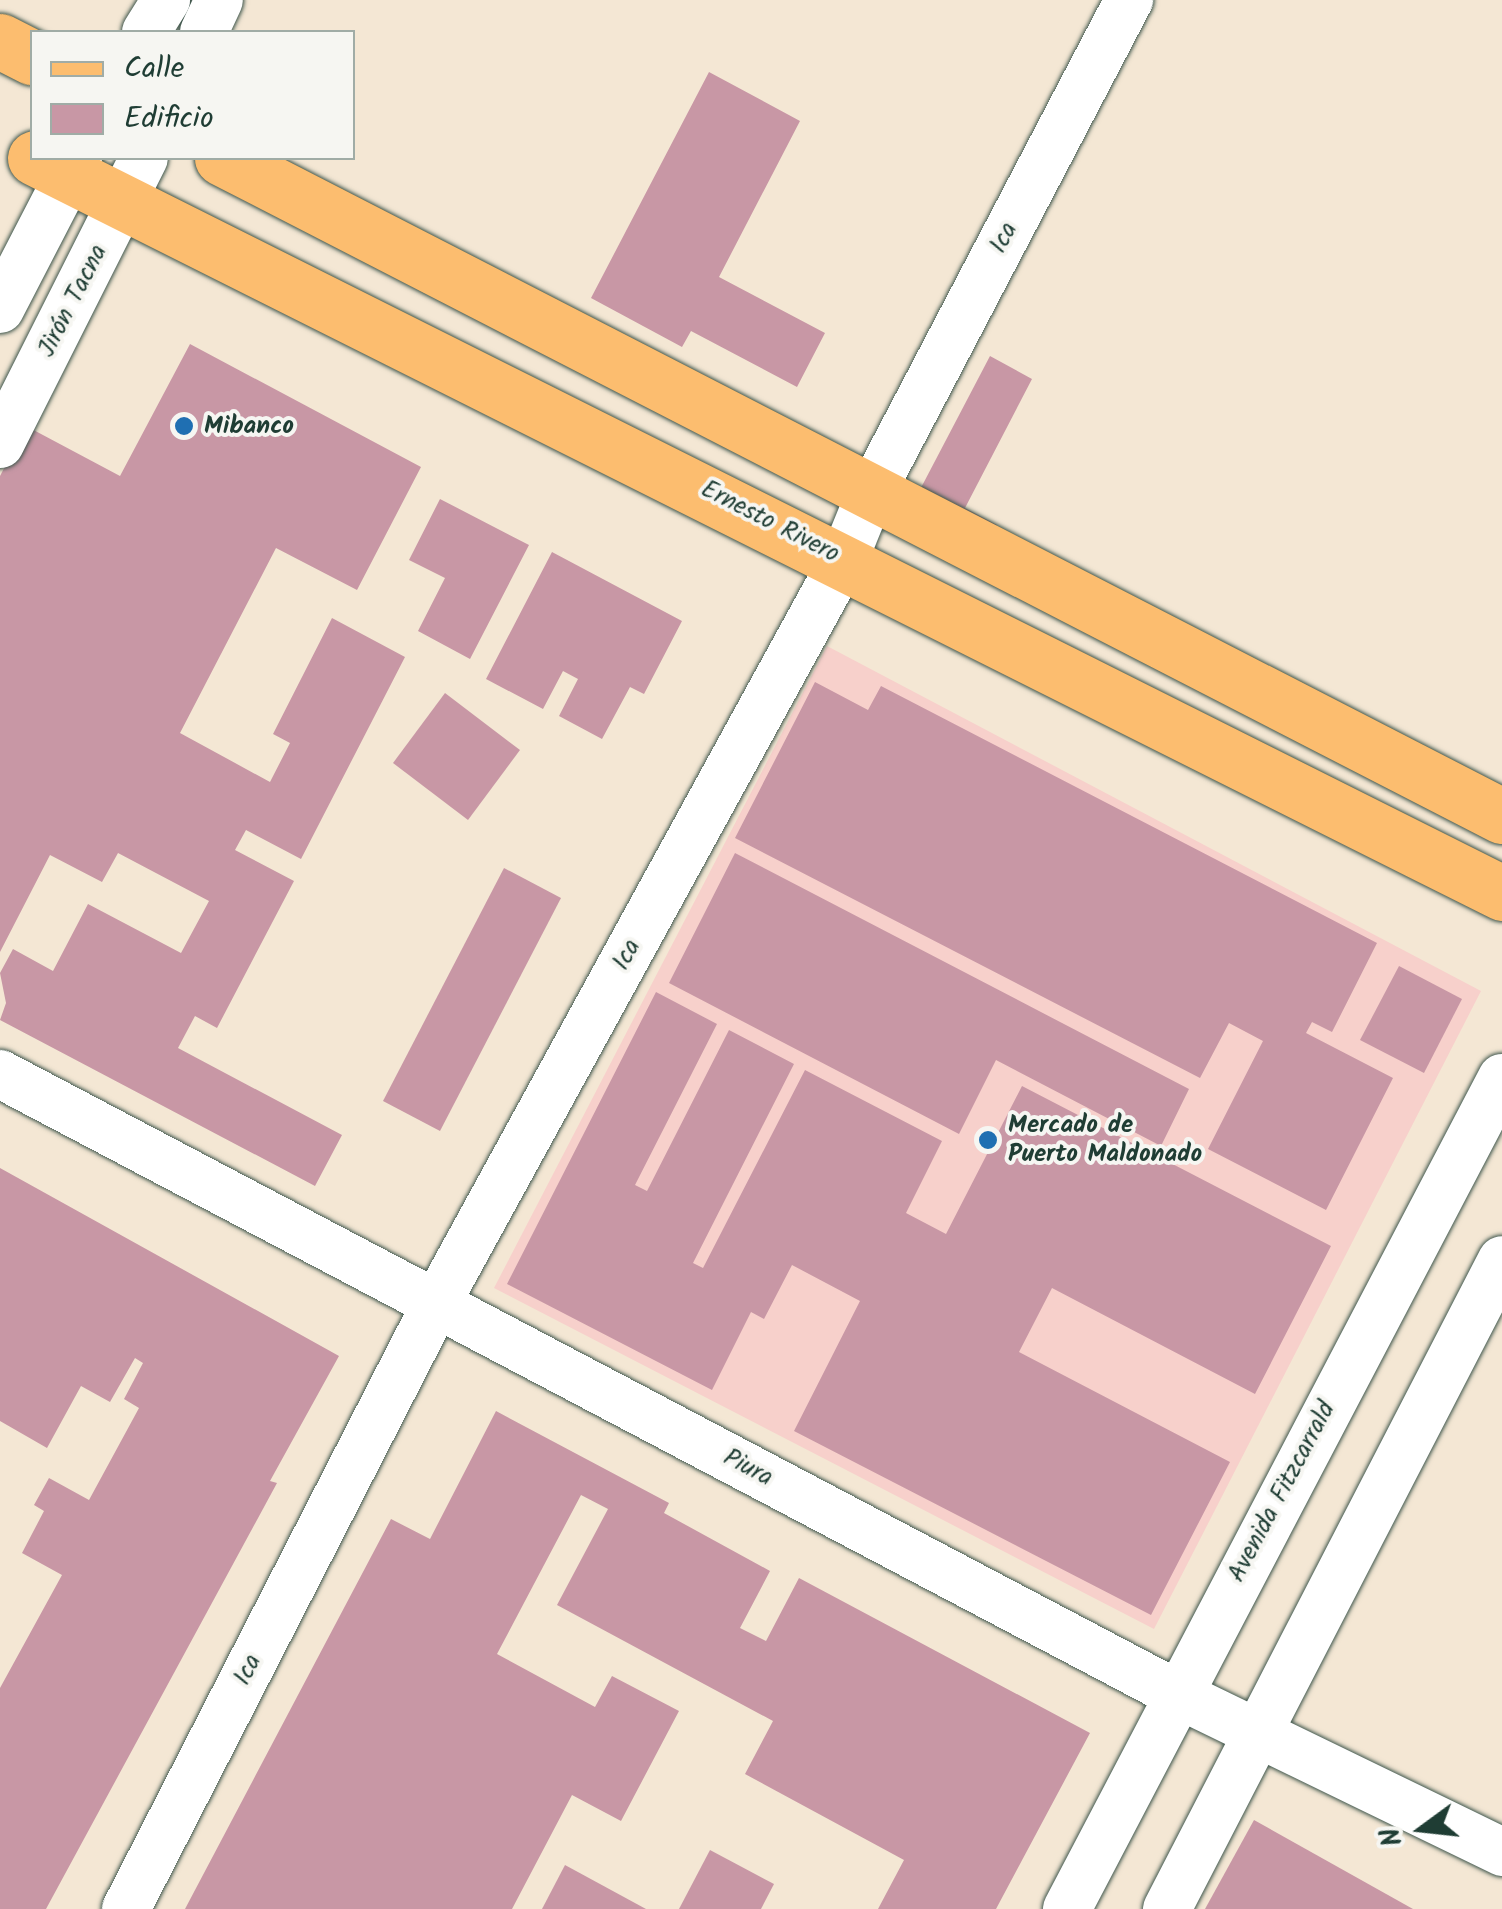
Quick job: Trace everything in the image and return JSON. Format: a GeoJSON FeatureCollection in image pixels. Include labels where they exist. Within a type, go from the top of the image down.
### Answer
{"type":"FeatureCollection","features":[{"type":"Feature","properties":{"kind":"main road"},"geometry":{"type":"LineString","coordinates":[[0,41],[30,56]]}},
{"type":"Feature","properties":{"kind":"main road","name":"Ernesto Rivero"},"geometry":{"type":"LineString","coordinates":[[0,140],[30,152]]}},
{"type":"Feature","properties":{"kind":"main road"},"geometry":{"type":"LineString","coordinates":[[226,160],[870,495],[1502,816]]}},
{"type":"Feature","properties":{"kind":"main road","name":"Ernesto Rivero"},"geometry":{"type":"LineString","coordinates":[[54,161],[135,178],[844,560],[1502,893]]}},
{"type":"Feature","properties":{"kind":"street"},"geometry":{"type":"LineString","coordinates":[[147,30],[166,0]]}},
{"type":"Feature","properties":{"kind":"street"},"geometry":{"type":"LineString","coordinates":[[205,30],[219,0]]}},
{"type":"Feature","properties":{"kind":"street","name":"Ica"},"geometry":{"type":"LineString","coordinates":[[126,1909],[436,1304],[844,560],[870,495],[1128,0]]}},
{"type":"Feature","properties":{"kind":"street"},"geometry":{"type":"LineString","coordinates":[[0,308],[54,161]]}},
{"type":"Feature","properties":{"kind":"street","name":"Jirón Tacna"},"geometry":{"type":"LineString","coordinates":[[0,444],[135,178]]}},
{"type":"Feature","properties":{"kind":"street","name":"Piura"},"geometry":{"type":"LineString","coordinates":[[0,1074],[1175,1692],[1258,1728],[1502,1852]]}},
{"type":"Feature","properties":{"kind":"street","name":"Avenida Fitzcarrald"},"geometry":{"type":"LineString","coordinates":[[1067,1909],[1175,1692],[1502,1078]]}},
{"type":"Feature","properties":{"kind":"street"},"geometry":{"type":"LineString","coordinates":[[1167,1909],[1502,1260]]}},
{"type":"Feature","properties":{"kind":"shaded area","name":"Mercado de Puerto Maldonado"},"geometry":{"type":"Polygon","coordinates":[[[827,646],[1481,991],[1154,1629],[494,1288],[827,646]]]}},
{"type":"Feature","properties":{"kind":"building"},"geometry":{"type":"Polygon","coordinates":[[[709,72],[800,121],[719,277],[825,333],[797,387],[691,331],[682,347],[591,298],[709,72]]]}},
{"type":"Feature","properties":{"kind":"building"},"geometry":{"type":"Polygon","coordinates":[[[190,344],[421,467],[357,590],[276,548],[180,733],[270,782],[290,743],[273,734],[332,618],[405,657],[301,859],[246,830],[235,850],[294,881],[217,1028],[195,1016],[178,1048],[342,1135],[315,1186],[0,1020],[6,1003],[0,973],[13,949],[53,971],[88,904],[181,953],[209,901],[118,853],[102,882],[50,855],[0,952],[0,476],[26,426],[120,476],[190,344]]]}},
{"type":"Feature","properties":{"kind":"building"},"geometry":{"type":"Polygon","coordinates":[[[990,356],[1032,379],[965,508],[997,525],[988,543],[913,503],[990,356]]]}},
{"type":"Feature","properties":{"kind":"building"},"geometry":{"type":"Polygon","coordinates":[[[440,499],[529,545],[470,659],[418,631],[445,578],[409,560],[440,499]]]}},
{"type":"Feature","properties":{"kind":"building"},"geometry":{"type":"Polygon","coordinates":[[[552,552],[682,621],[644,694],[630,687],[602,739],[559,716],[578,679],[563,671],[543,709],[486,679],[552,552]]]}},
{"type":"Feature","properties":{"kind":"building"},"geometry":{"type":"Polygon","coordinates":[[[815,682],[868,710],[881,686],[1377,943],[1332,1032],[1312,1022],[1306,1033],[1393,1078],[1326,1210],[1208,1149],[1263,1041],[1229,1023],[1200,1078],[735,838],[815,682]]]}},
{"type":"Feature","properties":{"kind":"building"},"geometry":{"type":"Polygon","coordinates":[[[445,693],[520,750],[468,820],[393,763],[445,693]]]}},
{"type":"Feature","properties":{"kind":"building"},"geometry":{"type":"Polygon","coordinates":[[[735,853],[1189,1089],[1161,1146],[996,1060],[959,1134],[669,983],[735,853]]]}},
{"type":"Feature","properties":{"kind":"building"},"geometry":{"type":"Polygon","coordinates":[[[504,868],[561,898],[440,1131],[383,1101],[504,868]]]}},
{"type":"Feature","properties":{"kind":"building"},"geometry":{"type":"Polygon","coordinates":[[[1399,966],[1462,999],[1424,1073],[1360,1040],[1399,966]]]}},
{"type":"Feature","properties":{"kind":"building"},"geometry":{"type":"Polygon","coordinates":[[[656,992],[717,1024],[635,1185],[647,1191],[729,1030],[794,1064],[693,1263],[703,1268],[805,1070],[942,1141],[906,1213],[946,1234],[1022,1086],[1331,1246],[1255,1394],[1052,1288],[1019,1352],[1230,1462],[1151,1615],[794,1431],[860,1301],[792,1265],[764,1319],[751,1312],[712,1390],[507,1284],[656,992]]]}},
{"type":"Feature","properties":{"kind":"building"},"geometry":{"type":"Polygon","coordinates":[[[0,1168],[339,1356],[270,1481],[277,1483],[46,1909],[0,1909],[0,1688],[62,1575],[22,1553],[44,1511],[34,1505],[49,1478],[89,1500],[139,1408],[124,1399],[143,1363],[135,1358],[110,1402],[81,1386],[47,1448],[0,1421],[0,1168]]]}},
{"type":"Feature","properties":{"kind":"building"},"geometry":{"type":"Polygon","coordinates":[[[496,1411],[669,1503],[664,1513],[770,1571],[740,1628],[766,1641],[799,1578],[1090,1733],[996,1909],[878,1909],[904,1860],[745,1774],[773,1721],[557,1605],[608,1509],[581,1495],[497,1654],[595,1707],[612,1676],[679,1711],[621,1821],[572,1795],[512,1909],[185,1909],[391,1519],[430,1539],[496,1411]]]}},
{"type":"Feature","properties":{"kind":"building"},"geometry":{"type":"Polygon","coordinates":[[[1254,1820],[1413,1909],[1205,1909],[1254,1820]]]}},
{"type":"Feature","properties":{"kind":"building"},"geometry":{"type":"Polygon","coordinates":[[[710,1850],[774,1884],[761,1909],[679,1909],[710,1850]]]}},
{"type":"Feature","properties":{"kind":"building"},"geometry":{"type":"Polygon","coordinates":[[[565,1865],[646,1909],[542,1909],[565,1865]]]}},
{"type":"Feature","properties":{"kind":"place","name":"Mibanco"},"geometry":{"type":"Point","coordinates":[184,426]}},
{"type":"Feature","properties":{"kind":"place","name":"Mercado de Puerto Maldonado"},"geometry":{"type":"Point","coordinates":[988,1140]}}]}
